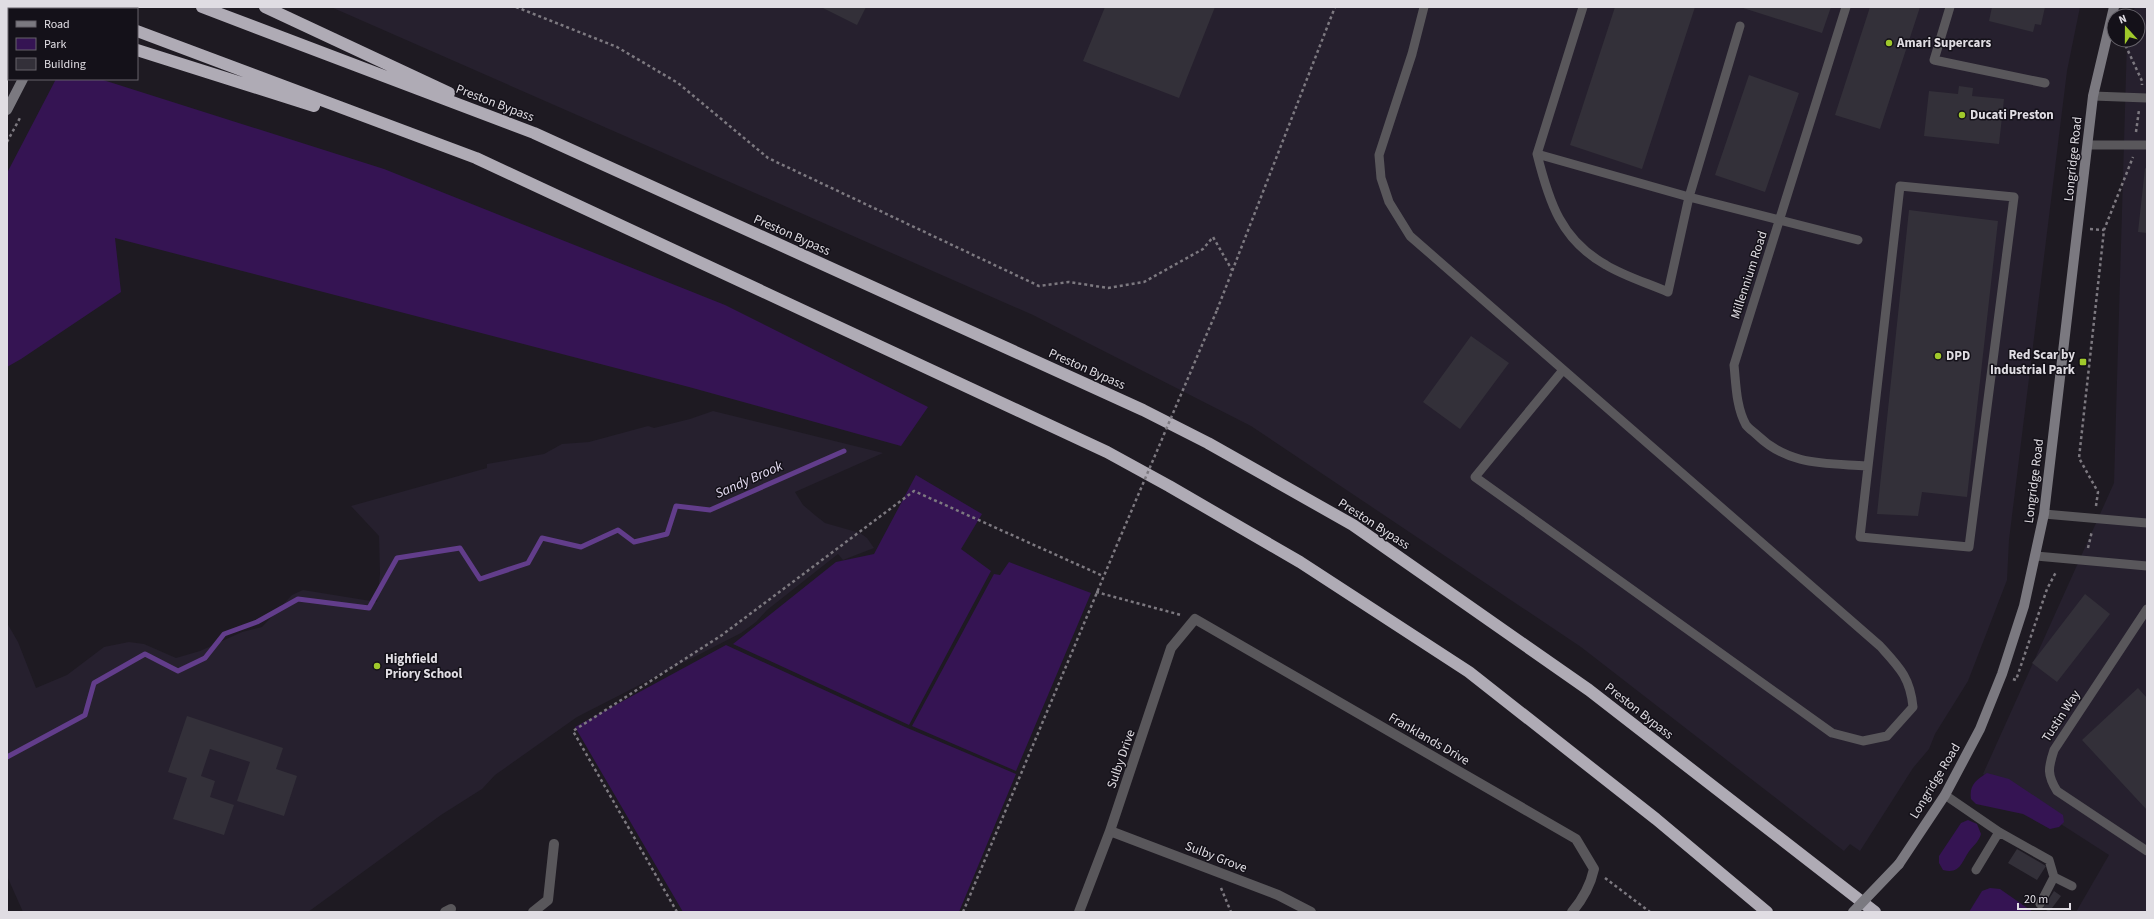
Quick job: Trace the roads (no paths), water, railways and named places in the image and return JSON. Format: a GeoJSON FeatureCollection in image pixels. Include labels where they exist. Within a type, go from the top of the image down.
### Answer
{"type":"FeatureCollection","features":[{"type":"Feature","properties":{"kind":"highway","name":"Preston Bypass"},"geometry":{"type":"LineString","coordinates":[[202,7],[534,133],[1143,410],[1208,443],[1353,525],[1589,690],[1874,912]]}},
{"type":"Feature","properties":{"kind":"highway"},"geometry":{"type":"LineString","coordinates":[[265,7],[534,133]]}},
{"type":"Feature","properties":{"kind":"highway"},"geometry":{"type":"LineString","coordinates":[[138,31],[476,158],[1107,452],[1300,562],[1469,672],[1656,819],[1767,912]]}},
{"type":"Feature","properties":{"kind":"highway"},"geometry":{"type":"LineString","coordinates":[[138,50],[449,148]]}},
{"type":"Feature","properties":{"kind":"main road","name":"Longridge Road"},"geometry":{"type":"LineString","coordinates":[[1853,912],[1899,864],[1945,795],[1980,729],[2002,674],[2024,606],[2044,514],[2093,96],[2114,7]]}},
{"type":"Feature","properties":{"kind":"main road"},"geometry":{"type":"LineString","coordinates":[[7,110],[22,80]]}},
{"type":"Feature","properties":{"kind":"street","name":"Sulby Drive"},"geometry":{"type":"LineString","coordinates":[[1079,912],[1110,831],[1171,648],[1195,619]]}},
{"type":"Feature","properties":{"kind":"street","name":"Franklands Drive"},"geometry":{"type":"LineString","coordinates":[[1195,619],[1576,839],[1594,869],[1591,884],[1583,900],[1572,912]]}},
{"type":"Feature","properties":{"kind":"street","name":"Sulby Grove"},"geometry":{"type":"LineString","coordinates":[[1110,831],[1278,895],[1311,912]]}},
{"type":"Feature","properties":{"kind":"street"},"geometry":{"type":"LineString","coordinates":[[532,912],[548,900],[554,844]]}},
{"type":"Feature","properties":{"kind":"lane"},"geometry":{"type":"LineString","coordinates":[[1424,7],[1412,54],[1379,155],[1381,178],[1389,202],[1410,236],[1880,646],[1901,669],[1911,689],[1913,707],[1887,736],[1863,741],[1832,733],[1475,477],[1563,370]]}},
{"type":"Feature","properties":{"kind":"lane"},"geometry":{"type":"LineString","coordinates":[[1582,7],[1537,154],[1546,189],[1557,216],[1575,243],[1606,266],[1668,292],[1689,196],[1740,26]]}},
{"type":"Feature","properties":{"kind":"lane","name":"Millennium Road"},"geometry":{"type":"LineString","coordinates":[[1846,7],[1734,365],[1737,399],[1746,425],[1763,441],[1784,455],[1827,463],[1866,466]]}},
{"type":"Feature","properties":{"kind":"lane"},"geometry":{"type":"LineString","coordinates":[[1950,7],[1934,60],[2045,83]]}},
{"type":"Feature","properties":{"kind":"lane"},"geometry":{"type":"LineString","coordinates":[[2093,96],[2143,98]]}},
{"type":"Feature","properties":{"kind":"lane"},"geometry":{"type":"LineString","coordinates":[[2088,145],[2147,145]]}},
{"type":"Feature","properties":{"kind":"lane"},"geometry":{"type":"LineString","coordinates":[[1537,154],[1689,196],[1858,240]]}},
{"type":"Feature","properties":{"kind":"lane"},"geometry":{"type":"LineString","coordinates":[[1900,186],[2014,197],[1969,547],[1860,537],[1866,466],[1900,186]]}},
{"type":"Feature","properties":{"kind":"lane"},"geometry":{"type":"LineString","coordinates":[[2044,514],[2147,523]]}},
{"type":"Feature","properties":{"kind":"lane"},"geometry":{"type":"LineString","coordinates":[[2036,556],[2147,566]]}},
{"type":"Feature","properties":{"kind":"lane","name":"Tustin Way"},"geometry":{"type":"LineString","coordinates":[[2147,609],[2054,750],[2049,766],[2050,780],[2057,791],[2147,851]]}},
{"type":"Feature","properties":{"kind":"lane"},"geometry":{"type":"LineString","coordinates":[[1945,795],[1999,832],[2049,860],[2054,876],[2072,886]]}},
{"type":"Feature","properties":{"kind":"lane"},"geometry":{"type":"LineString","coordinates":[[1976,870],[1999,832]]}},
{"type":"Feature","properties":{"kind":"lane"},"geometry":{"type":"LineString","coordinates":[[2040,904],[2054,876]]}},
{"type":"Feature","properties":{"kind":"waterway","name":"Sandy Brook"},"geometry":{"type":"LineString","coordinates":[[7,757],[85,715],[94,683],[145,654],[178,671],[205,658],[224,634],[257,622],[298,599],[369,608],[397,558],[460,548],[480,579],[528,563],[542,538],[581,547],[618,530],[634,542],[667,534],[676,506],[710,510],[844,451]]}},
{"type":"Feature","properties":{"kind":"place","name":"Amari Supercars"},"geometry":{"type":"Point","coordinates":[1889,43]}},
{"type":"Feature","properties":{"kind":"place","name":"Ducati Preston"},"geometry":{"type":"Point","coordinates":[1962,115]}},
{"type":"Feature","properties":{"kind":"place","name":"DPD"},"geometry":{"type":"Point","coordinates":[1938,356]}},
{"type":"Feature","properties":{"kind":"place","name":"Red Scar by Industrial Park"},"geometry":{"type":"Point","coordinates":[2083,362]}},
{"type":"Feature","properties":{"kind":"place","name":"Highfield Priory School"},"geometry":{"type":"Point","coordinates":[377,666]}}]}
